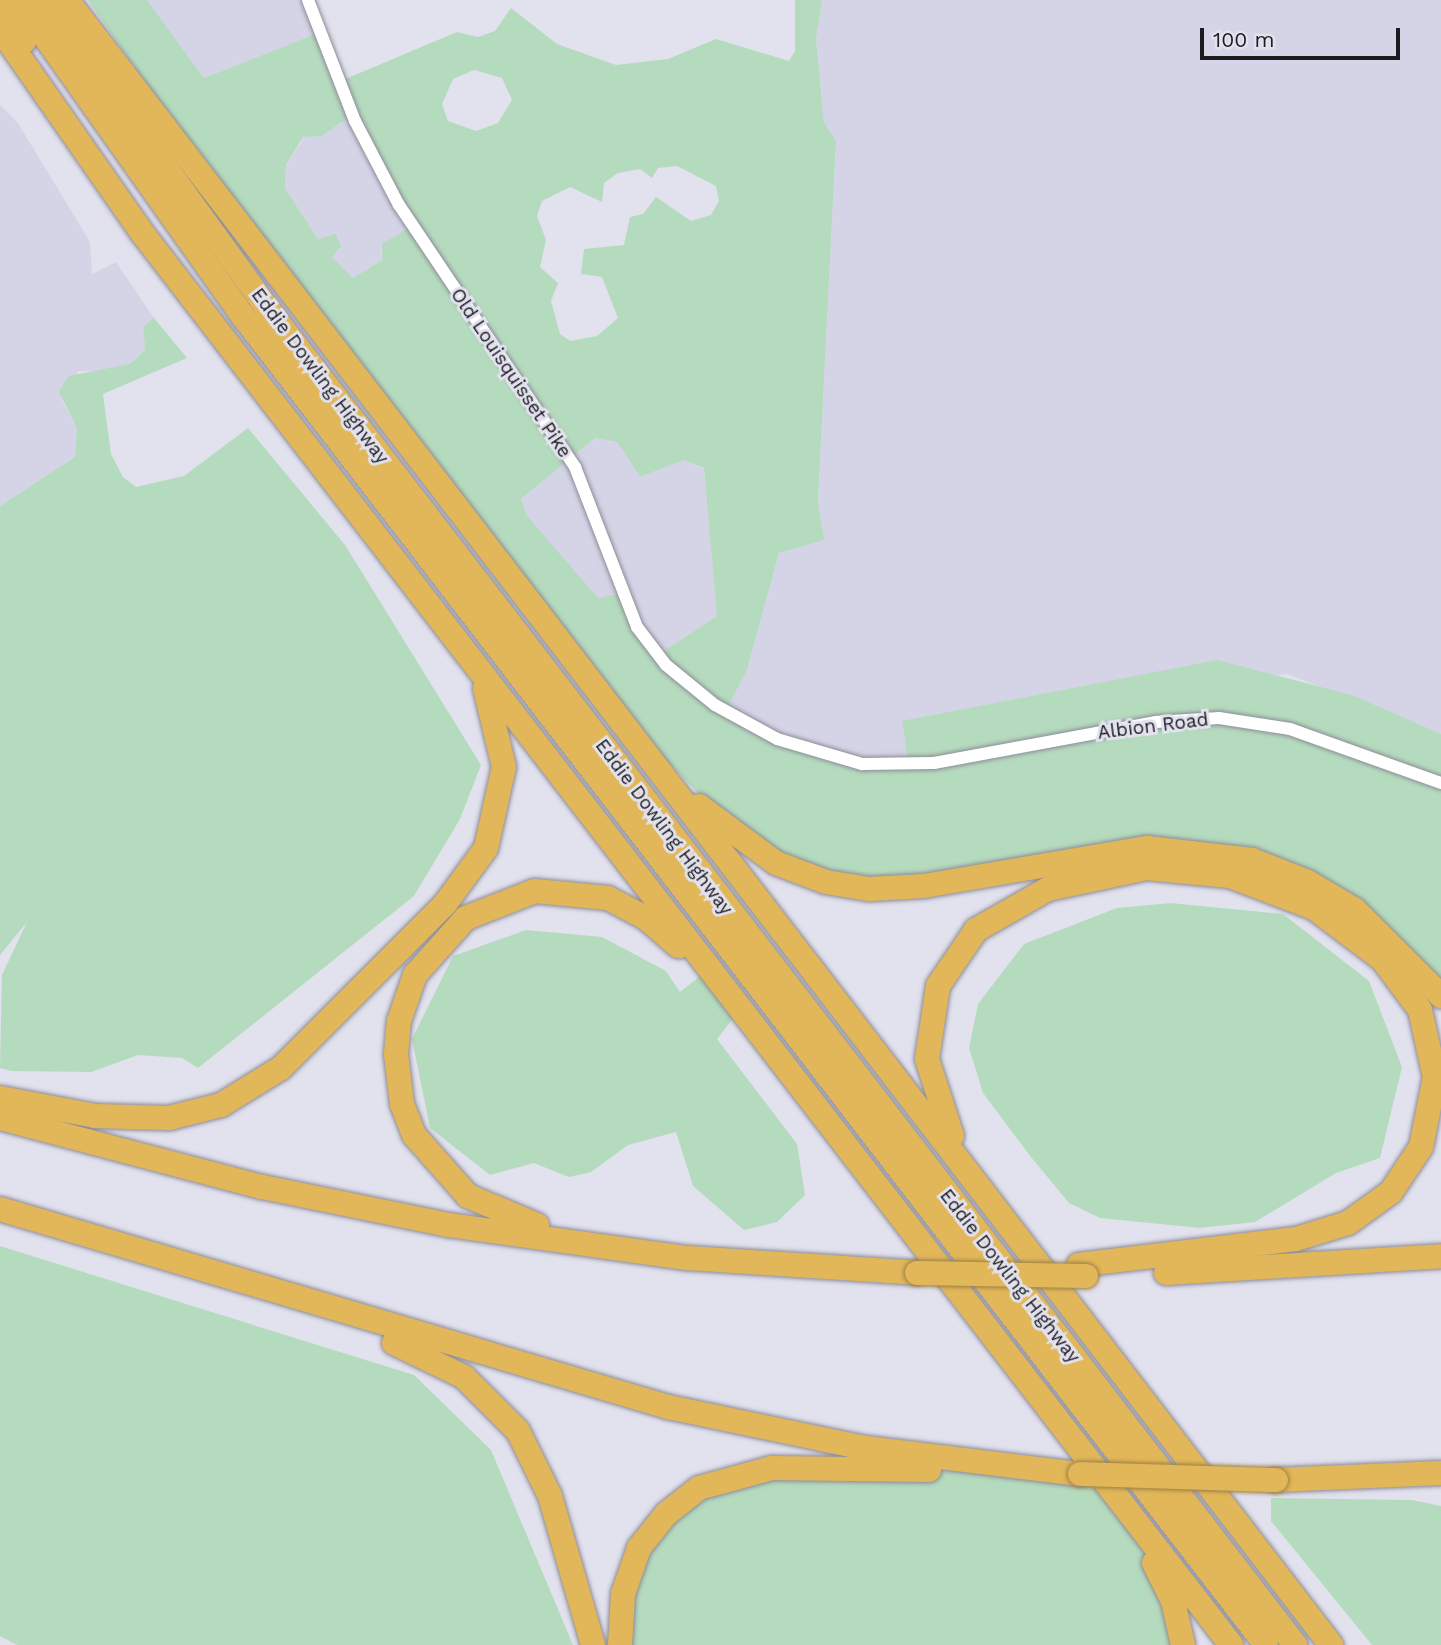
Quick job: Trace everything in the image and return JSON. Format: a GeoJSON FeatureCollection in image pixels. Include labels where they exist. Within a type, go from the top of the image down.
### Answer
{"type":"FeatureCollection","features":[{"type":"Feature","properties":{"kind":"highway","name":"Eddie Dowling Highway"},"geometry":{"type":"LineString","coordinates":[[19,0],[243,316],[1266,1645]]}},
{"type":"Feature","properties":{"kind":"highway","name":"Eddie Dowling Highway"},"geometry":{"type":"LineString","coordinates":[[45,0],[289,337],[1295,1645]]}},
{"type":"Feature","properties":{"kind":"highway"},"geometry":{"type":"LineString","coordinates":[[66,0],[1331,1645]]}},
{"type":"Feature","properties":{"kind":"highway"},"geometry":{"type":"LineString","coordinates":[[85,0],[282,282]]}},
{"type":"Feature","properties":{"kind":"highway"},"geometry":{"type":"LineString","coordinates":[[0,3],[205,311]]}},
{"type":"Feature","properties":{"kind":"highway"},"geometry":{"type":"LineString","coordinates":[[0,29],[205,311],[1231,1645]]}},
{"type":"Feature","properties":{"kind":"highway"},"geometry":{"type":"LineString","coordinates":[[0,1098],[133,1120],[221,1105],[281,1069],[436,913],[486,848],[503,782],[492,707],[455,636]]}},
{"type":"Feature","properties":{"kind":"highway"},"geometry":{"type":"LineString","coordinates":[[589,682],[715,821],[799,873],[840,885],[896,889],[1130,849],[1233,856],[1340,900],[1396,945],[1441,996]]}},
{"type":"Feature","properties":{"kind":"highway"},"geometry":{"type":"LineString","coordinates":[[1006,1223],[944,1122],[927,1059],[938,986],[959,949],[987,921],[1082,878],[1139,869],[1195,870],[1298,900],[1383,960],[1420,1010],[1435,1077],[1421,1147],[1391,1192],[1348,1223],[1296,1240],[1083,1270]]}},
{"type":"Feature","properties":{"kind":"highway"},"geometry":{"type":"LineString","coordinates":[[688,1258],[510,1218],[444,1176],[414,1135],[398,1088],[396,1038],[408,989],[443,937],[479,909],[520,893],[578,891],[622,904],[659,928],[773,1050]]}},
{"type":"Feature","properties":{"kind":"highway"},"geometry":{"type":"LineString","coordinates":[[0,1118],[356,1208],[688,1258],[917,1273],[1083,1270],[1441,1256]]}},
{"type":"Feature","properties":{"kind":"highway"},"geometry":{"type":"LineString","coordinates":[[0,1209],[668,1407],[885,1451],[1073,1474]]}},
{"type":"Feature","properties":{"kind":"highway"},"geometry":{"type":"LineString","coordinates":[[204,1270],[420,1353],[493,1401],[544,1479],[593,1645]]}},
{"type":"Feature","properties":{"kind":"highway"},"geometry":{"type":"LineString","coordinates":[[620,1645],[622,1594],[639,1548],[677,1504],[726,1476],[788,1468],[1276,1480],[1441,1478]]}},
{"type":"Feature","properties":{"kind":"highway"},"geometry":{"type":"LineString","coordinates":[[1276,1480],[1441,1473]]}},
{"type":"Feature","properties":{"kind":"highway"},"geometry":{"type":"LineString","coordinates":[[1113,1492],[1169,1591],[1183,1645]]}},
{"type":"Feature","properties":{"kind":"street","name":"Old Louisquisset Pike"},"geometry":{"type":"LineString","coordinates":[[308,0],[350,110],[399,205],[575,467],[645,640],[687,684],[754,729],[821,755],[900,765]]}},
{"type":"Feature","properties":{"kind":"street","name":"Albion Road"},"geometry":{"type":"LineString","coordinates":[[900,765],[1156,722],[1219,718],[1301,733],[1441,783]]}},
{"type":"Feature","properties":{"kind":"shaded area"},"geometry":{"type":"Polygon","coordinates":[[[147,0],[308,0],[315,34],[204,78],[147,0]]]}},
{"type":"Feature","properties":{"kind":"shaded area"},"geometry":{"type":"Polygon","coordinates":[[[822,0],[1441,0],[1441,734],[1287,674],[903,729],[909,761],[856,757],[773,733],[728,707],[747,670],[779,553],[823,540],[818,501],[836,141],[824,122],[816,39],[822,0]]]}},
{"type":"Feature","properties":{"kind":"shaded area"},"geometry":{"type":"Polygon","coordinates":[[[0,105],[18,123],[90,242],[92,274],[116,262],[154,318],[143,327],[145,350],[130,364],[115,372],[78,371],[62,400],[77,428],[75,457],[0,506],[0,105]]]}},
{"type":"Feature","properties":{"kind":"shaded area"},"geometry":{"type":"Polygon","coordinates":[[[353,115],[413,224],[381,250],[382,260],[353,278],[332,257],[333,235],[318,239],[285,188],[286,166],[304,137],[321,136],[353,115]]]}},
{"type":"Feature","properties":{"kind":"shaded area"},"geometry":{"type":"Polygon","coordinates":[[[595,438],[617,442],[640,477],[684,460],[704,469],[718,616],[661,653],[624,593],[598,599],[526,516],[521,499],[595,438]]]}},
{"type":"Feature","properties":{"kind":"green space"},"geometry":{"type":"Polygon","coordinates":[[[88,0],[147,0],[204,78],[315,34],[343,80],[457,32],[478,37],[495,31],[511,8],[557,44],[616,65],[668,59],[716,39],[789,61],[795,51],[795,0],[822,0],[816,39],[824,122],[836,141],[818,501],[824,540],[779,553],[747,670],[728,707],[773,733],[856,757],[908,761],[902,721],[1217,660],[1352,695],[1441,734],[1441,990],[1341,896],[1003,866],[849,881],[745,842],[647,740],[207,171],[88,0]],[[474,70],[453,79],[442,104],[448,121],[476,131],[498,123],[512,100],[502,78],[474,70]],[[352,115],[322,136],[303,137],[286,165],[285,188],[318,239],[336,234],[341,246],[332,257],[353,278],[382,260],[382,244],[412,226],[352,115]],[[677,166],[658,168],[652,178],[640,169],[618,173],[604,183],[602,202],[570,187],[542,201],[537,216],[546,240],[540,267],[558,283],[551,301],[560,334],[570,341],[597,336],[618,318],[602,277],[581,274],[584,249],[624,245],[630,217],[643,214],[656,197],[691,221],[711,215],[719,201],[716,186],[677,166]],[[595,438],[521,499],[527,516],[598,598],[624,593],[661,653],[717,616],[704,468],[684,460],[640,477],[617,442],[595,438]]]}},
{"type":"Feature","properties":{"kind":"green space"},"geometry":{"type":"Polygon","coordinates":[[[154,318],[187,358],[103,394],[111,454],[123,477],[136,487],[184,476],[248,428],[345,545],[481,765],[460,819],[414,896],[198,1068],[182,1058],[138,1055],[91,1072],[11,1071],[0,1068],[2,975],[27,922],[0,955],[0,506],[75,457],[77,428],[59,392],[68,376],[130,364],[145,350],[143,327],[154,318]]]}},
{"type":"Feature","properties":{"kind":"green space"},"geometry":{"type":"Polygon","coordinates":[[[1171,903],[1283,914],[1369,981],[1402,1067],[1380,1158],[1336,1173],[1255,1222],[1200,1228],[1100,1218],[1069,1203],[983,1093],[969,1048],[978,1004],[1024,944],[1117,908],[1171,903]]]}},
{"type":"Feature","properties":{"kind":"green space"},"geometry":{"type":"Polygon","coordinates":[[[526,930],[602,937],[666,971],[680,992],[705,972],[739,1011],[717,1039],[797,1144],[805,1195],[777,1222],[744,1230],[693,1186],[676,1132],[628,1145],[591,1172],[569,1177],[534,1163],[490,1175],[430,1128],[412,1039],[453,956],[526,930]]]}},
{"type":"Feature","properties":{"kind":"green space"},"geometry":{"type":"Polygon","coordinates":[[[0,1246],[414,1375],[491,1450],[573,1645],[17,1645],[0,1636],[0,1246]]]}},
{"type":"Feature","properties":{"kind":"green space"},"geometry":{"type":"Polygon","coordinates":[[[794,1463],[1102,1478],[1151,1554],[1180,1645],[619,1645],[651,1520],[794,1463]]]}},
{"type":"Feature","properties":{"kind":"green space"},"geometry":{"type":"Polygon","coordinates":[[[1271,1498],[1412,1500],[1441,1506],[1441,1645],[1372,1645],[1271,1521],[1271,1498]]]}}]}
